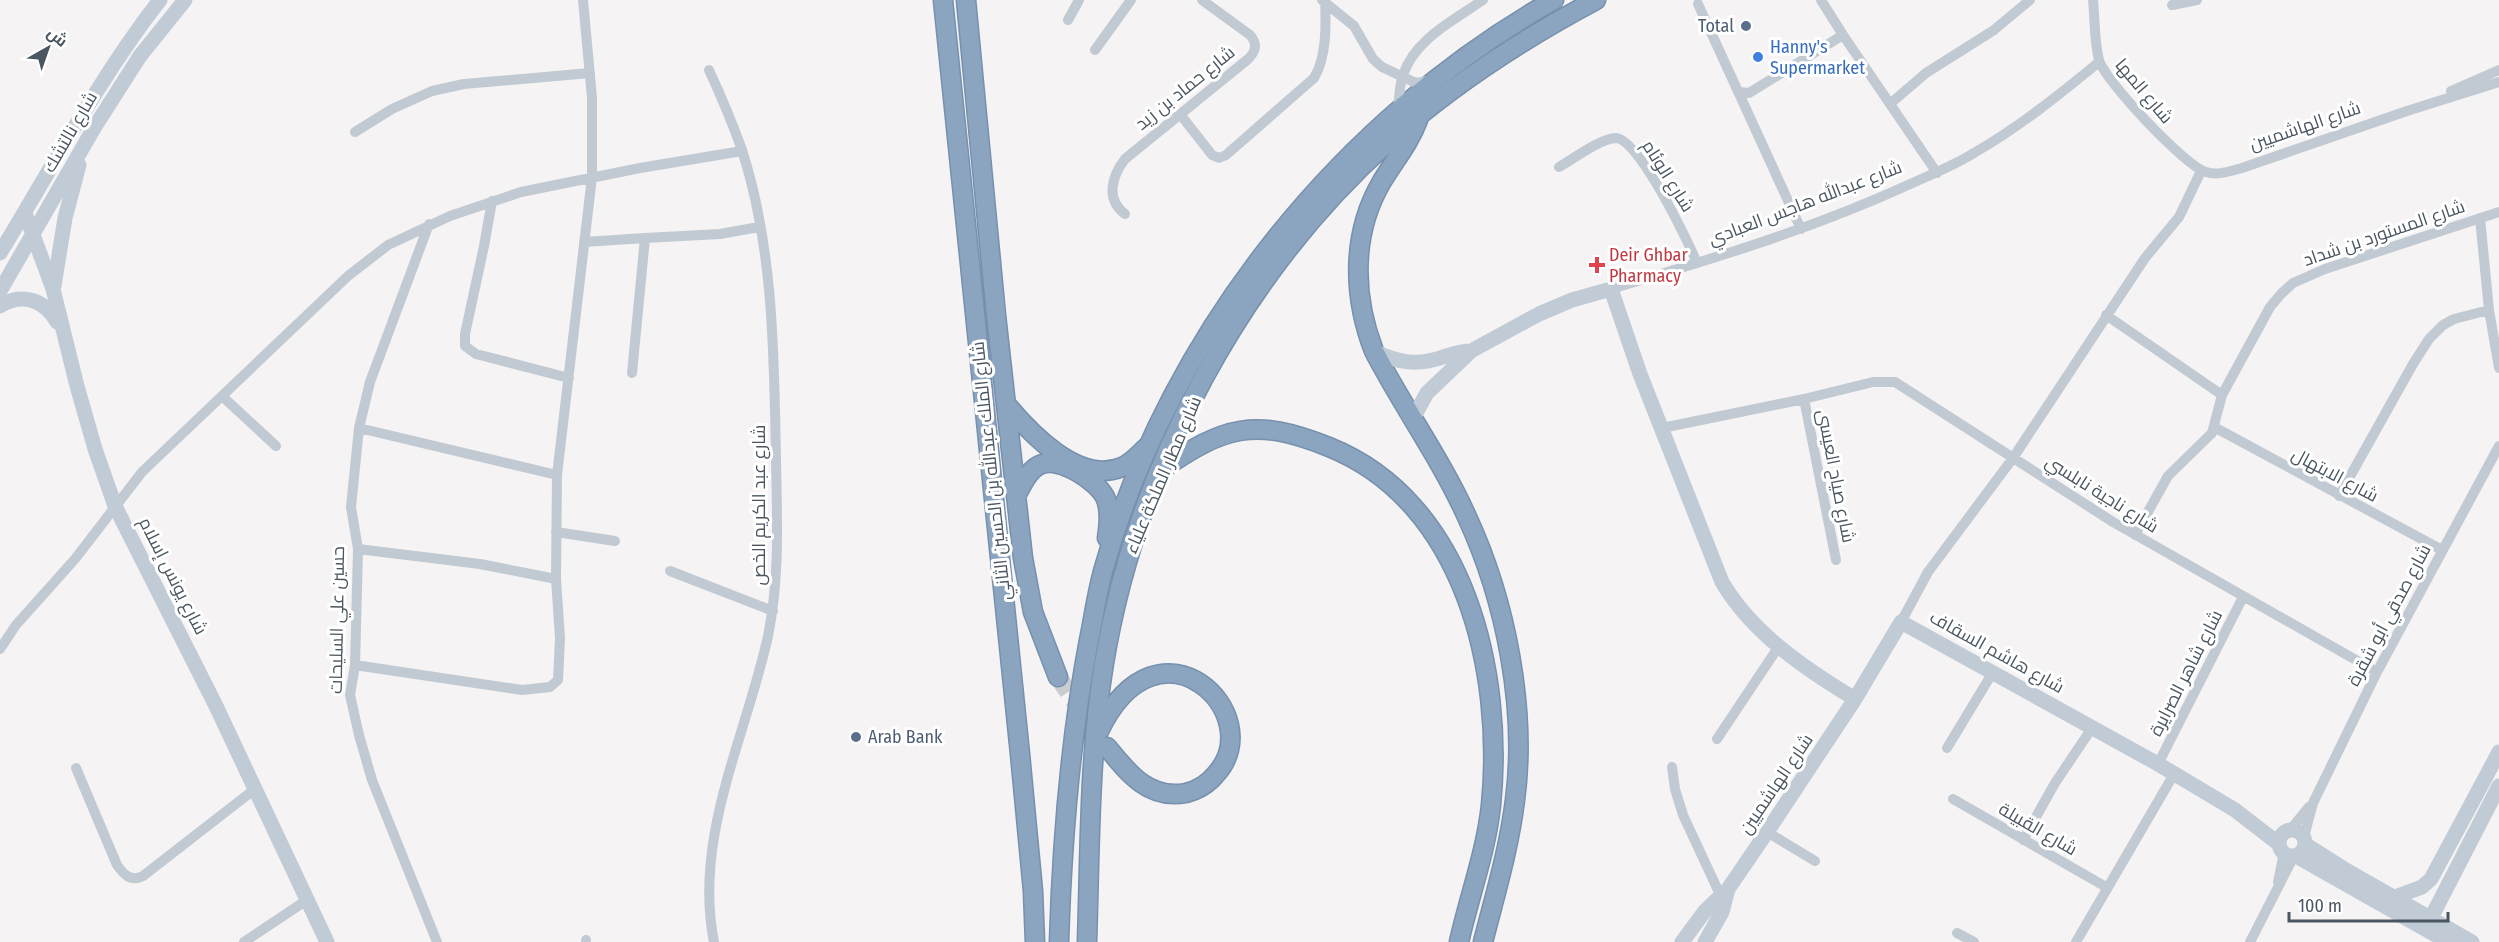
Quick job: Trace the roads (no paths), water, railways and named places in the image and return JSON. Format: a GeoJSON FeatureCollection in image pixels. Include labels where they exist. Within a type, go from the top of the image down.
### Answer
{"type":"FeatureCollection","features":[{"type":"Feature","properties":{"kind":"highway","name":"شارع الملك عبدالله بن الحسين الثاني"},"geometry":{"type":"LineString","coordinates":[[943,0],[1021,764],[1033,891],[1035,942]]}},
{"type":"Feature","properties":{"kind":"highway","name":"شارع الملك عبدالله بن الحسين الثاني"},"geometry":{"type":"LineString","coordinates":[[966,0],[1006,404],[1029,598],[1041,636],[1058,677]]}},
{"type":"Feature","properties":{"kind":"highway","name":"شارع مطار الملكة علياء"},"geometry":{"type":"LineString","coordinates":[[1059,942],[1069,773],[1079,692],[1104,569],[1151,443],[1206,338],[1260,258],[1318,188],[1398,112],[1436,80],[1505,29],[1554,0]]}},
{"type":"Feature","properties":{"kind":"highway","name":"شارع مطار الملكة علياء"},"geometry":{"type":"LineString","coordinates":[[1088,942],[1104,661],[1127,561],[1161,470],[1209,369],[1271,272],[1342,187],[1387,143],[1419,116],[1513,46],[1596,0]]}},
{"type":"Feature","properties":{"kind":"highway"},"geometry":{"type":"LineString","coordinates":[[1419,116],[1408,143],[1380,184],[1362,236],[1358,258],[1358,294],[1365,328],[1374,351],[1460,502],[1477,541],[1500,609],[1513,680],[1517,740],[1515,799],[1506,856],[1483,942]]}},
{"type":"Feature","properties":{"kind":"highway"},"geometry":{"type":"LineString","coordinates":[[1006,404],[1040,442],[1066,458],[1095,470],[1122,467],[1151,443]]}},
{"type":"Feature","properties":{"kind":"highway"},"geometry":{"type":"LineString","coordinates":[[1161,470],[1197,446],[1230,432],[1262,430],[1302,437],[1339,451],[1368,466],[1413,507],[1439,544],[1462,585],[1471,609],[1486,669],[1491,703],[1494,767],[1491,808],[1459,942]]}},
{"type":"Feature","properties":{"kind":"highway"},"geometry":{"type":"LineString","coordinates":[[1016,496],[1031,472],[1042,463],[1054,462],[1093,483],[1105,496],[1109,512],[1104,569]]}},
{"type":"Feature","properties":{"kind":"highway"},"geometry":{"type":"LineString","coordinates":[[1161,673],[1187,676],[1210,692],[1225,713],[1230,733],[1229,752],[1221,770],[1199,789],[1176,794],[1150,789],[1137,782],[1100,745],[1105,717],[1121,695],[1136,682],[1161,673]]}},
{"type":"Feature","properties":{"kind":"street","name":"شارع نالتشك"},"geometry":{"type":"LineString","coordinates":[[0,253],[98,90],[138,27],[160,0]]}},
{"type":"Feature","properties":{"kind":"street","name":"شارع نالتشك"},"geometry":{"type":"LineString","coordinates":[[0,291],[85,144],[140,56],[185,0]]}},
{"type":"Feature","properties":{"kind":"street"},"geometry":{"type":"LineString","coordinates":[[355,665],[512,689],[532,690],[550,687],[557,683],[560,668],[556,579],[557,475],[592,177],[593,126],[583,0]]}},
{"type":"Feature","properties":{"kind":"street"},"geometry":{"type":"LineString","coordinates":[[1068,20],[1079,0]]}},
{"type":"Feature","properties":{"kind":"street"},"geometry":{"type":"LineString","coordinates":[[1095,50],[1131,0]]}},
{"type":"Feature","properties":{"kind":"street","name":"شارع حماد بن زيد"},"geometry":{"type":"LineString","coordinates":[[1125,214],[1115,204],[1113,196],[1115,174],[1131,152],[1250,57],[1256,48],[1250,35],[1202,0]]}},
{"type":"Feature","properties":{"kind":"street"},"geometry":{"type":"LineString","coordinates":[[1398,112],[1402,76],[1415,52],[1484,0]]}},
{"type":"Feature","properties":{"kind":"street"},"geometry":{"type":"LineString","coordinates":[[1821,0],[1937,173]]}},
{"type":"Feature","properties":{"kind":"street"},"geometry":{"type":"LineString","coordinates":[[1891,103],[1926,73],[1994,30],[2030,0]]}},
{"type":"Feature","properties":{"kind":"street","name":"شارع المها"},"geometry":{"type":"LineString","coordinates":[[2093,0],[2099,62],[2162,138],[2201,171],[2215,174]]}},
{"type":"Feature","properties":{"kind":"street"},"geometry":{"type":"LineString","coordinates":[[2172,5],[2197,0]]}},
{"type":"Feature","properties":{"kind":"street"},"geometry":{"type":"LineString","coordinates":[[1180,114],[1212,154],[1219,158],[1226,155],[1314,78],[1319,68],[1325,36],[1324,1]]}},
{"type":"Feature","properties":{"kind":"street"},"geometry":{"type":"LineString","coordinates":[[1324,1],[1354,27],[1377,63],[1416,83],[1436,80]]}},
{"type":"Feature","properties":{"kind":"street"},"geometry":{"type":"LineString","coordinates":[[1698,4],[1801,229]]}},
{"type":"Feature","properties":{"kind":"street"},"geometry":{"type":"LineString","coordinates":[[1738,92],[1749,93],[1843,35]]}},
{"type":"Feature","properties":{"kind":"street","name":"شارع عبدالله هاجس العبادي"},"geometry":{"type":"LineString","coordinates":[[1413,418],[1422,400],[1432,388],[1459,365],[1471,351],[1560,305],[1697,264],[1801,229],[1875,201],[1937,173],[2024,122],[2099,62]]}},
{"type":"Feature","properties":{"kind":"street","name":"شارع عبد الكريم الخص"},"geometry":{"type":"LineString","coordinates":[[709,70],[742,151],[759,227],[773,328],[779,534],[773,611],[759,675],[730,769],[711,857],[709,895],[714,942]]}},
{"type":"Feature","properties":{"kind":"street","name":"شارع الهاشميين"},"geometry":{"type":"LineString","coordinates":[[2407,111],[2499,70]]}},
{"type":"Feature","properties":{"kind":"street"},"geometry":{"type":"LineString","coordinates":[[355,132],[392,109],[432,91],[464,84],[590,73]]}},
{"type":"Feature","properties":{"kind":"street","name":"شارع الهاشميين"},"geometry":{"type":"LineString","coordinates":[[2215,174],[2242,168],[2499,82]]}},
{"type":"Feature","properties":{"kind":"street","name":"شارع الوئام"},"geometry":{"type":"LineString","coordinates":[[1559,167],[1610,138],[1626,141],[1636,152],[1669,205],[1697,264]]}},
{"type":"Feature","properties":{"kind":"street"},"geometry":{"type":"LineString","coordinates":[[53,289],[65,218],[85,144]]}},
{"type":"Feature","properties":{"kind":"street"},"geometry":{"type":"LineString","coordinates":[[0,649],[16,625],[75,559],[142,472],[348,276],[387,245],[429,224],[529,190],[742,151]]}},
{"type":"Feature","properties":{"kind":"street"},"geometry":{"type":"LineString","coordinates":[[1901,622],[1928,572],[2013,458],[2145,258],[2179,216],[2188,202],[2201,171]]}},
{"type":"Feature","properties":{"kind":"street"},"geometry":{"type":"LineString","coordinates":[[492,201],[465,334],[465,346],[476,354],[569,378]]}},
{"type":"Feature","properties":{"kind":"street","name":"شارع المستورد بن شداد"},"geometry":{"type":"LineString","coordinates":[[2136,535],[2163,483],[2204,443],[2214,427],[2222,395],[2270,307],[2293,283],[2325,269],[2499,212]]}},
{"type":"Feature","properties":{"kind":"street","name":"شارع يونس إسلام"},"geometry":{"type":"LineString","coordinates":[[25,213],[53,289],[94,449],[115,506],[188,647],[327,942]]}},
{"type":"Feature","properties":{"kind":"street"},"geometry":{"type":"LineString","coordinates":[[2480,218],[2489,310],[2499,368]]}},
{"type":"Feature","properties":{"kind":"street","name":"حسين علي السليحات"},"geometry":{"type":"LineString","coordinates":[[429,224],[373,373],[359,428],[351,507],[358,549],[355,665],[350,695],[372,780],[437,942]]}},
{"type":"Feature","properties":{"kind":"street"},"geometry":{"type":"LineString","coordinates":[[584,242],[711,235],[759,227]]}},
{"type":"Feature","properties":{"kind":"street"},"geometry":{"type":"LineString","coordinates":[[632,373],[645,238]]}},
{"type":"Feature","properties":{"kind":"street"},"geometry":{"type":"LineString","coordinates":[[1611,289],[1627,340],[1722,582],[1743,612],[1779,646],[1816,675],[1855,699]]}},
{"type":"Feature","properties":{"kind":"street"},"geometry":{"type":"LineString","coordinates":[[0,306],[10,300],[18,299],[40,302],[54,316],[63,333]]}},
{"type":"Feature","properties":{"kind":"street"},"geometry":{"type":"LineString","coordinates":[[2339,496],[2429,339],[2443,325],[2454,319],[2489,310]]}},
{"type":"Feature","properties":{"kind":"street"},"geometry":{"type":"LineString","coordinates":[[2106,315],[2222,395]]}},
{"type":"Feature","properties":{"kind":"street","name":"شارع عبدالله هاجس العبادي"},"geometry":{"type":"LineString","coordinates":[[1374,351],[1394,360],[1412,363],[1471,351]]}},
{"type":"Feature","properties":{"kind":"street","name":"شارع ناجية نابلسي"},"geometry":{"type":"LineString","coordinates":[[1662,428],[1804,399],[1873,382],[1895,382],[2136,535],[2377,672]]}},
{"type":"Feature","properties":{"kind":"street"},"geometry":{"type":"LineString","coordinates":[[222,396],[276,446]]}},
{"type":"Feature","properties":{"kind":"street","name":"شارع صياح العيسى"},"geometry":{"type":"LineString","coordinates":[[1804,399],[1836,560]]}},
{"type":"Feature","properties":{"kind":"street","name":"شارع الابتهال"},"geometry":{"type":"LineString","coordinates":[[2214,427],[2442,550]]}},
{"type":"Feature","properties":{"kind":"street"},"geometry":{"type":"LineString","coordinates":[[359,428],[557,475]]}},
{"type":"Feature","properties":{"kind":"street","name":"شارع صدقي أبو شقرة"},"geometry":{"type":"LineString","coordinates":[[2250,942],[2277,890],[2292,844],[2377,672],[2499,446]]}},
{"type":"Feature","properties":{"kind":"street"},"geometry":{"type":"LineString","coordinates":[[556,532],[615,541]]}},
{"type":"Feature","properties":{"kind":"street"},"geometry":{"type":"LineString","coordinates":[[358,549],[480,564],[556,579]]}},
{"type":"Feature","properties":{"kind":"street"},"geometry":{"type":"LineString","coordinates":[[670,571],[773,611]]}},
{"type":"Feature","properties":{"kind":"street","name":"شارع شاهر الصرايرة"},"geometry":{"type":"LineString","coordinates":[[2158,764],[2243,597]]}},
{"type":"Feature","properties":{"kind":"street","name":"شارع هاشم السقاف"},"geometry":{"type":"LineString","coordinates":[[1855,699],[1901,622],[2158,764],[2292,844],[2448,942]]}},
{"type":"Feature","properties":{"kind":"street"},"geometry":{"type":"LineString","coordinates":[[1717,739],[1779,646]]}},
{"type":"Feature","properties":{"kind":"street"},"geometry":{"type":"LineString","coordinates":[[1947,748],[1993,672]]}},
{"type":"Feature","properties":{"kind":"street","name":"شارع الهاشميين"},"geometry":{"type":"LineString","coordinates":[[1690,939],[1724,896],[1855,699]]}},
{"type":"Feature","properties":{"kind":"street"},"geometry":{"type":"LineString","coordinates":[[2023,840],[2055,783],[2092,728]]}},
{"type":"Feature","properties":{"kind":"street"},"geometry":{"type":"LineString","coordinates":[[2431,918],[2494,790],[2499,752]]}},
{"type":"Feature","properties":{"kind":"street"},"geometry":{"type":"LineString","coordinates":[[1672,767],[1675,789],[1683,815],[1724,896]]}},
{"type":"Feature","properties":{"kind":"street"},"geometry":{"type":"LineString","coordinates":[[76,768],[117,866],[126,876],[132,878],[143,876],[255,789]]}},
{"type":"Feature","properties":{"kind":"street"},"geometry":{"type":"LineString","coordinates":[[2076,942],[2174,774]]}},
{"type":"Feature","properties":{"kind":"street"},"geometry":{"type":"LineString","coordinates":[[2395,897],[2422,887],[2430,879],[2494,790]]}},
{"type":"Feature","properties":{"kind":"street","name":"شارع القبيلة"},"geometry":{"type":"LineString","coordinates":[[1953,799],[2106,887]]}},
{"type":"Feature","properties":{"kind":"street"},"geometry":{"type":"LineString","coordinates":[[1767,832],[1815,861]]}},
{"type":"Feature","properties":{"kind":"street","name":"شارع هاشم السقاف"},"geometry":{"type":"LineString","coordinates":[[2292,844],[2346,870],[2472,942]]}},
{"type":"Feature","properties":{"kind":"street","name":"شارع الهاشميين"},"geometry":{"type":"LineString","coordinates":[[1705,942],[1724,896]]}},
{"type":"Feature","properties":{"kind":"street"},"geometry":{"type":"LineString","coordinates":[[244,942],[307,900]]}},
{"type":"Feature","properties":{"kind":"street"},"geometry":{"type":"LineString","coordinates":[[1957,933],[1974,942]]}},
{"type":"Feature","properties":{"kind":"tunnel"},"geometry":{"type":"LineString","coordinates":[[1058,677],[1101,739]]}},
{"type":"Feature","properties":{"kind":"place","name":"Total"},"geometry":{"type":"Point","coordinates":[1746,26]}},
{"type":"Feature","properties":{"kind":"place","name":"Hanny's Supermarket"},"geometry":{"type":"Point","coordinates":[1758,57]}},
{"type":"Feature","properties":{"kind":"place","name":"Deir Ghbar Pharmacy"},"geometry":{"type":"Point","coordinates":[1597,265]}},
{"type":"Feature","properties":{"kind":"place","name":"Arab Bank"},"geometry":{"type":"Point","coordinates":[856,737]}}]}
